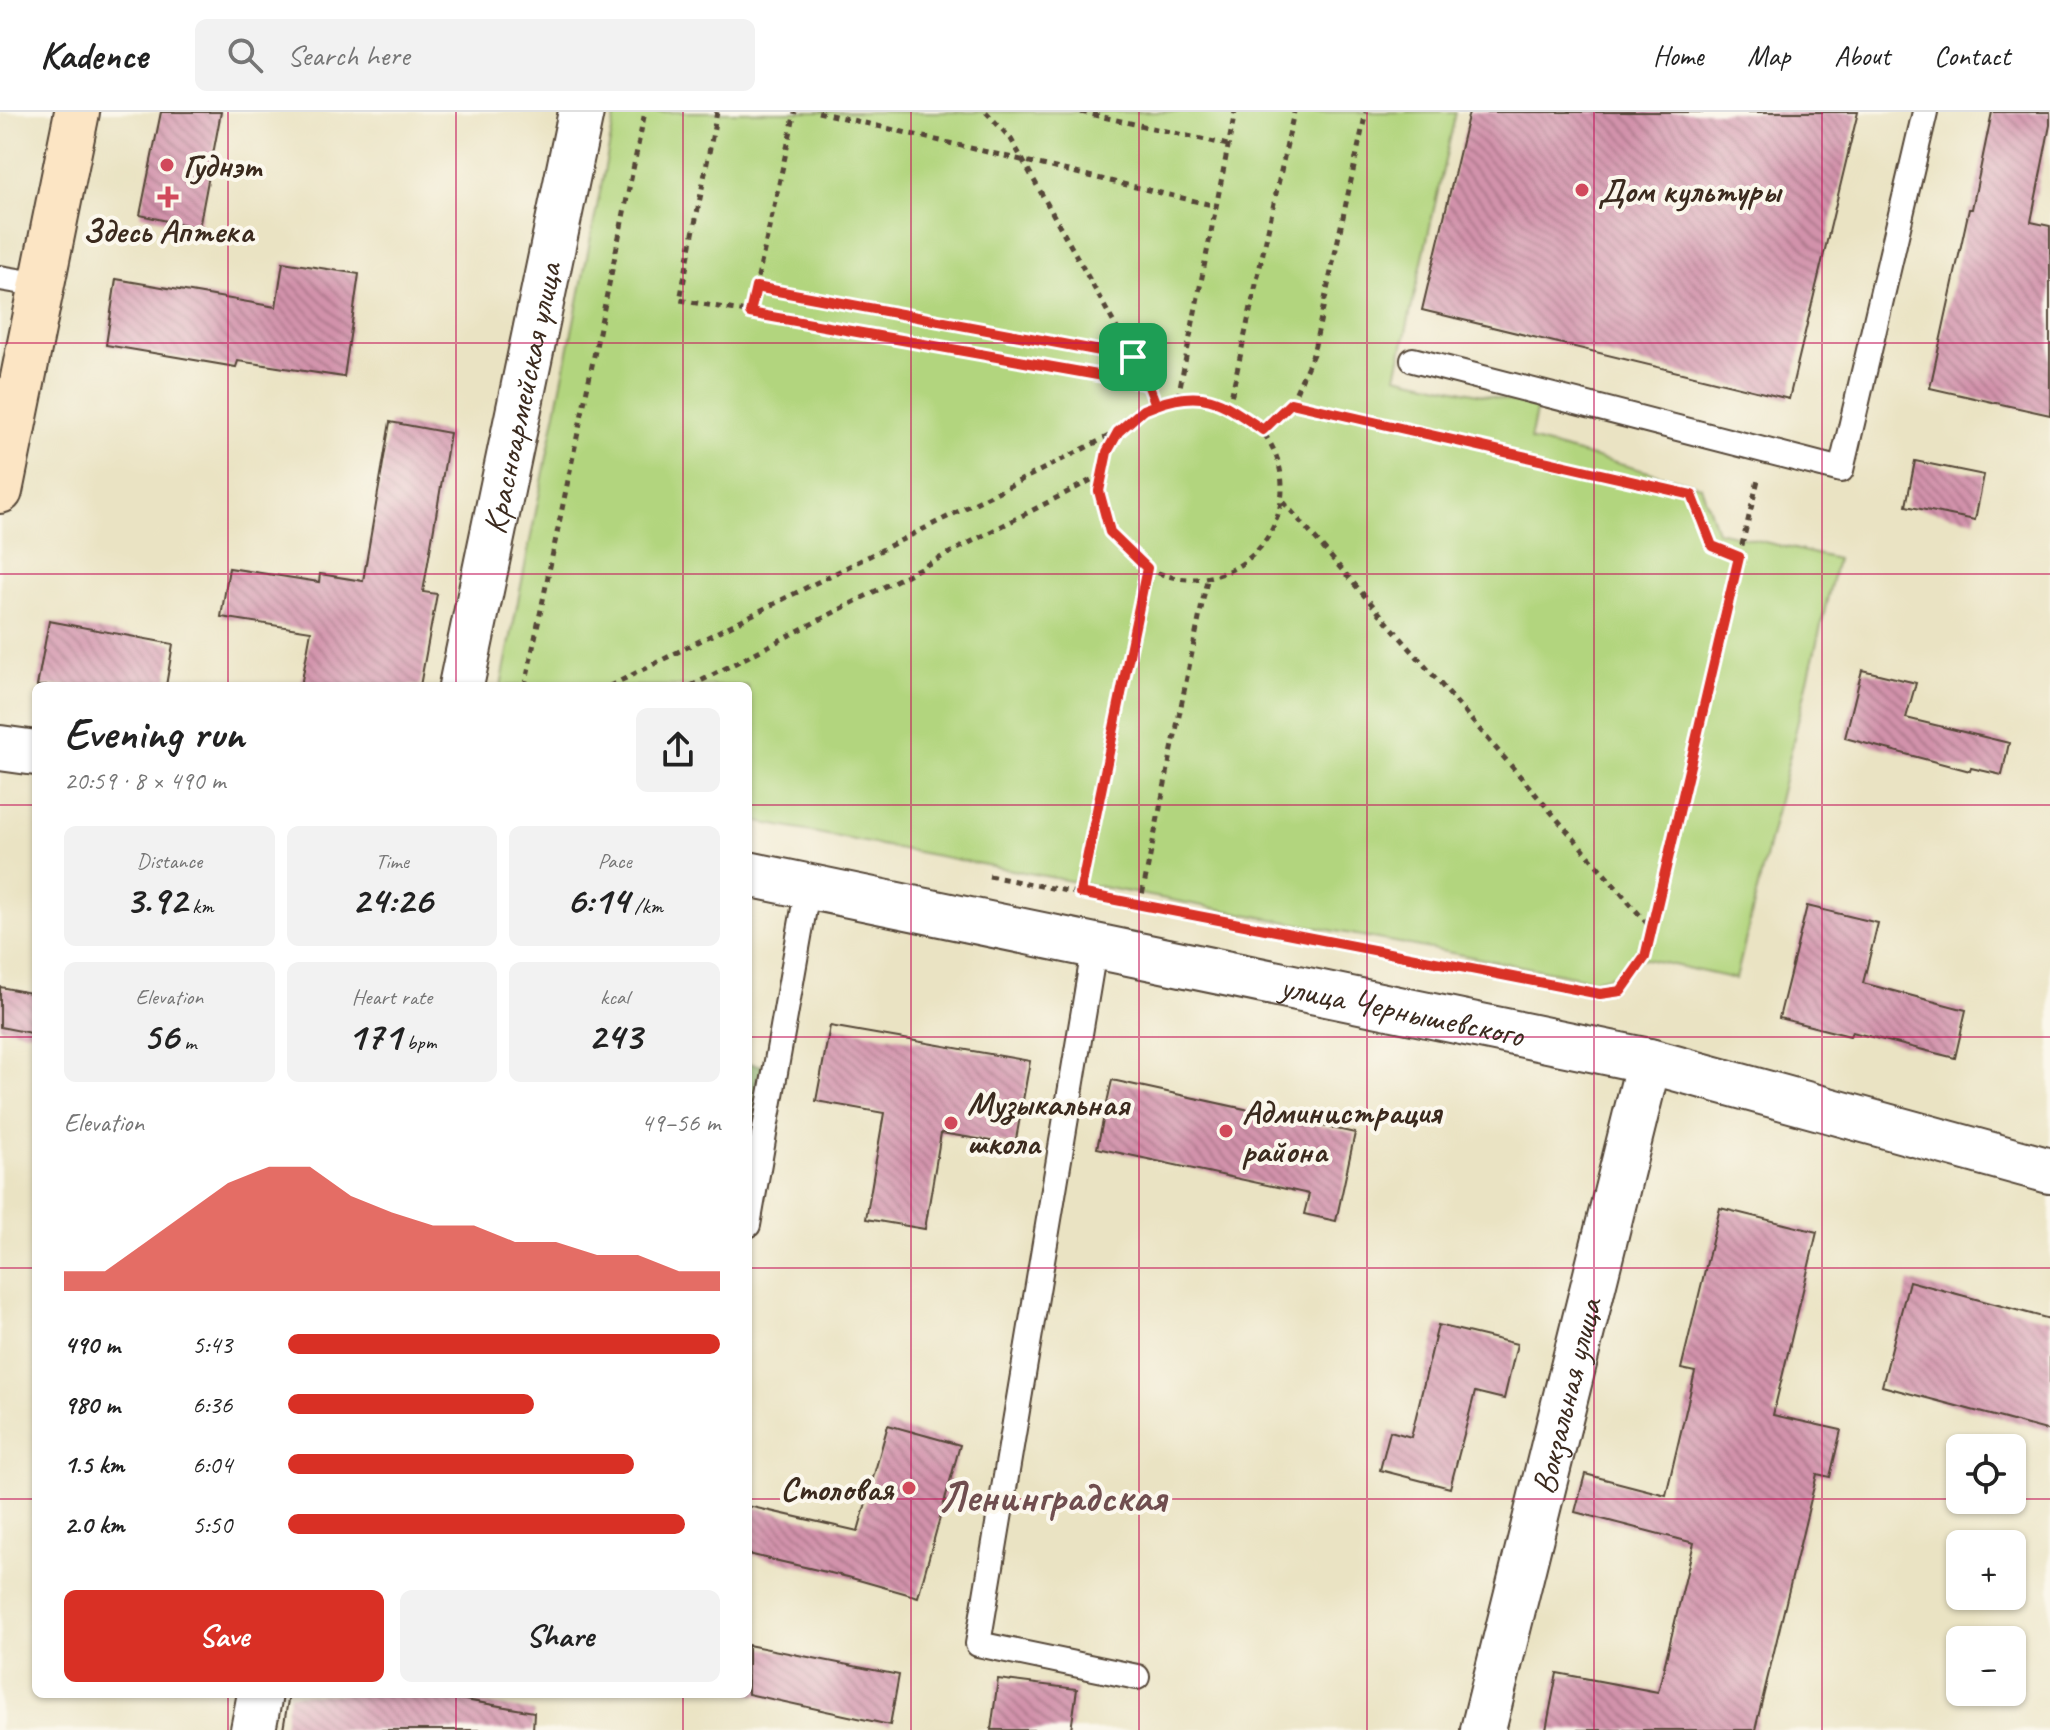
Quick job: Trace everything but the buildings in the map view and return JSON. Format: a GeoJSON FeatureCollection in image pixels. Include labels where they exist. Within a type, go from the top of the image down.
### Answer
{"type":"FeatureCollection","features":[{"type":"Feature","properties":{"kind":"street"},"geometry":{"type":"LineString","coordinates":[[0,491],[21,282],[77,112]]}},
{"type":"Feature","properties":{"kind":"street","name":"Красноармейская улица"},"geometry":{"type":"LineString","coordinates":[[462,682],[581,112]]}},
{"type":"Feature","properties":{"kind":"street"},"geometry":{"type":"LineString","coordinates":[[0,748],[32,752]]}},
{"type":"Feature","properties":{"kind":"street","name":"улица Чернышевского"},"geometry":{"type":"LineString","coordinates":[[752,875],[1649,1061],[2050,1171]]}},
{"type":"Feature","properties":{"kind":"street","name":"Вокзальная улица"},"geometry":{"type":"LineString","coordinates":[[1483,1730],[1649,1061]]}},
{"type":"Feature","properties":{"kind":"street"},"geometry":{"type":"LineString","coordinates":[[253,1730],[259,1698]]}},
{"type":"Feature","properties":{"kind":"lane"},"geometry":{"type":"LineString","coordinates":[[1413,360],[1841,470],[1925,112]]}},
{"type":"Feature","properties":{"kind":"lane"},"geometry":{"type":"LineString","coordinates":[[752,1202],[808,886]]}},
{"type":"Feature","properties":{"kind":"lane"},"geometry":{"type":"LineString","coordinates":[[1095,944],[978,1644],[1137,1677]]}},
{"type":"Feature","properties":{"kind":"path"},"geometry":{"type":"LineString","coordinates":[[526,682],[645,112]]}},
{"type":"Feature","properties":{"kind":"path"},"geometry":{"type":"LineString","coordinates":[[717,112],[680,300],[1148,384]]}},
{"type":"Feature","properties":{"kind":"path"},"geometry":{"type":"LineString","coordinates":[[750,313],[795,112]]}},
{"type":"Feature","properties":{"kind":"path"},"geometry":{"type":"LineString","coordinates":[[818,112],[1216,206]]}},
{"type":"Feature","properties":{"kind":"path"},"geometry":{"type":"LineString","coordinates":[[986,112],[1011,139],[1148,384],[1156,405]]}},
{"type":"Feature","properties":{"kind":"path"},"geometry":{"type":"LineString","coordinates":[[1081,112],[1228,145]]}},
{"type":"Feature","properties":{"kind":"path"},"geometry":{"type":"LineString","coordinates":[[1178,397],[1235,112]]}},
{"type":"Feature","properties":{"kind":"path"},"geometry":{"type":"LineString","coordinates":[[1229,407],[1294,112]]}},
{"type":"Feature","properties":{"kind":"path"},"geometry":{"type":"LineString","coordinates":[[1263,430],[1291,403],[1313,354],[1366,112]]}},
{"type":"Feature","properties":{"kind":"path"},"geometry":{"type":"LineString","coordinates":[[756,287],[1133,357]]}},
{"type":"Feature","properties":{"kind":"path"},"geometry":{"type":"LineString","coordinates":[[618,682],[1118,432],[1143,410],[1178,397],[1206,397],[1229,407],[1263,430],[1278,456],[1283,481],[1278,519],[1264,545],[1241,566],[1207,580],[1168,578],[1147,568],[1110,532],[1099,491],[1107,452],[1118,432]]}},
{"type":"Feature","properties":{"kind":"path"},"geometry":{"type":"LineString","coordinates":[[1291,403],[1692,495],[1712,546],[1739,557]]}},
{"type":"Feature","properties":{"kind":"path"},"geometry":{"type":"LineString","coordinates":[[989,876],[1600,994],[1621,991],[1645,957],[1765,451]]}},
{"type":"Feature","properties":{"kind":"path"},"geometry":{"type":"LineString","coordinates":[[699,682],[1102,474]]}},
{"type":"Feature","properties":{"kind":"path"},"geometry":{"type":"LineString","coordinates":[[1281,499],[1651,928]]}},
{"type":"Feature","properties":{"kind":"path"},"geometry":{"type":"LineString","coordinates":[[1080,893],[1147,568]]}},
{"type":"Feature","properties":{"kind":"path"},"geometry":{"type":"LineString","coordinates":[[1140,905],[1207,580]]}},
{"type":"Feature","properties":{"kind":"green space"},"geometry":{"type":"Polygon","coordinates":[[[616,112],[1456,112],[1396,376],[1537,407],[1530,440],[1701,486],[1717,531],[1837,559],[1736,979],[1633,956],[1614,975],[1594,980],[752,821],[752,682],[502,682],[616,112]]]}},
{"type":"Feature","properties":{"kind":"green space"},"geometry":{"type":"Polygon","coordinates":[[[752,1064],[769,1067],[752,1158],[752,1064]]]}},
{"type":"Feature","properties":{"kind":"place","name":"Гуднэт"},"geometry":{"type":"Point","coordinates":[167,165]}},
{"type":"Feature","properties":{"kind":"place","name":"Дом культуры"},"geometry":{"type":"Point","coordinates":[1582,190]}},
{"type":"Feature","properties":{"kind":"place","name":"Здесь Аптека"},"geometry":{"type":"Point","coordinates":[168,197]}},
{"type":"Feature","properties":{"kind":"place","name":"Музыкальная школа"},"geometry":{"type":"Point","coordinates":[951,1123]}},
{"type":"Feature","properties":{"kind":"place","name":"Администрация района"},"geometry":{"type":"Point","coordinates":[1226,1131]}},
{"type":"Feature","properties":{"kind":"place","name":"Столовая"},"geometry":{"type":"Point","coordinates":[909,1488]}},
{"type":"Feature","properties":{"kind":"district","name":"Ленинградская"},"geometry":{"type":"Point","coordinates":[1052,1497]}},
{"type":"Feature","properties":{"kind":"route"},"geometry":{"type":"LineString","coordinates":[[1133,357],[756,287],[750,313],[1148,384],[1156,405],[1143,410],[1118,432],[1107,452],[1099,491],[1110,532],[1147,568],[1080,893],[1600,994],[1621,991],[1645,957],[1739,557],[1712,546],[1692,495],[1291,403],[1263,430],[1229,407],[1206,397],[1178,397],[1156,405],[1148,384],[1133,357]]}}]}
